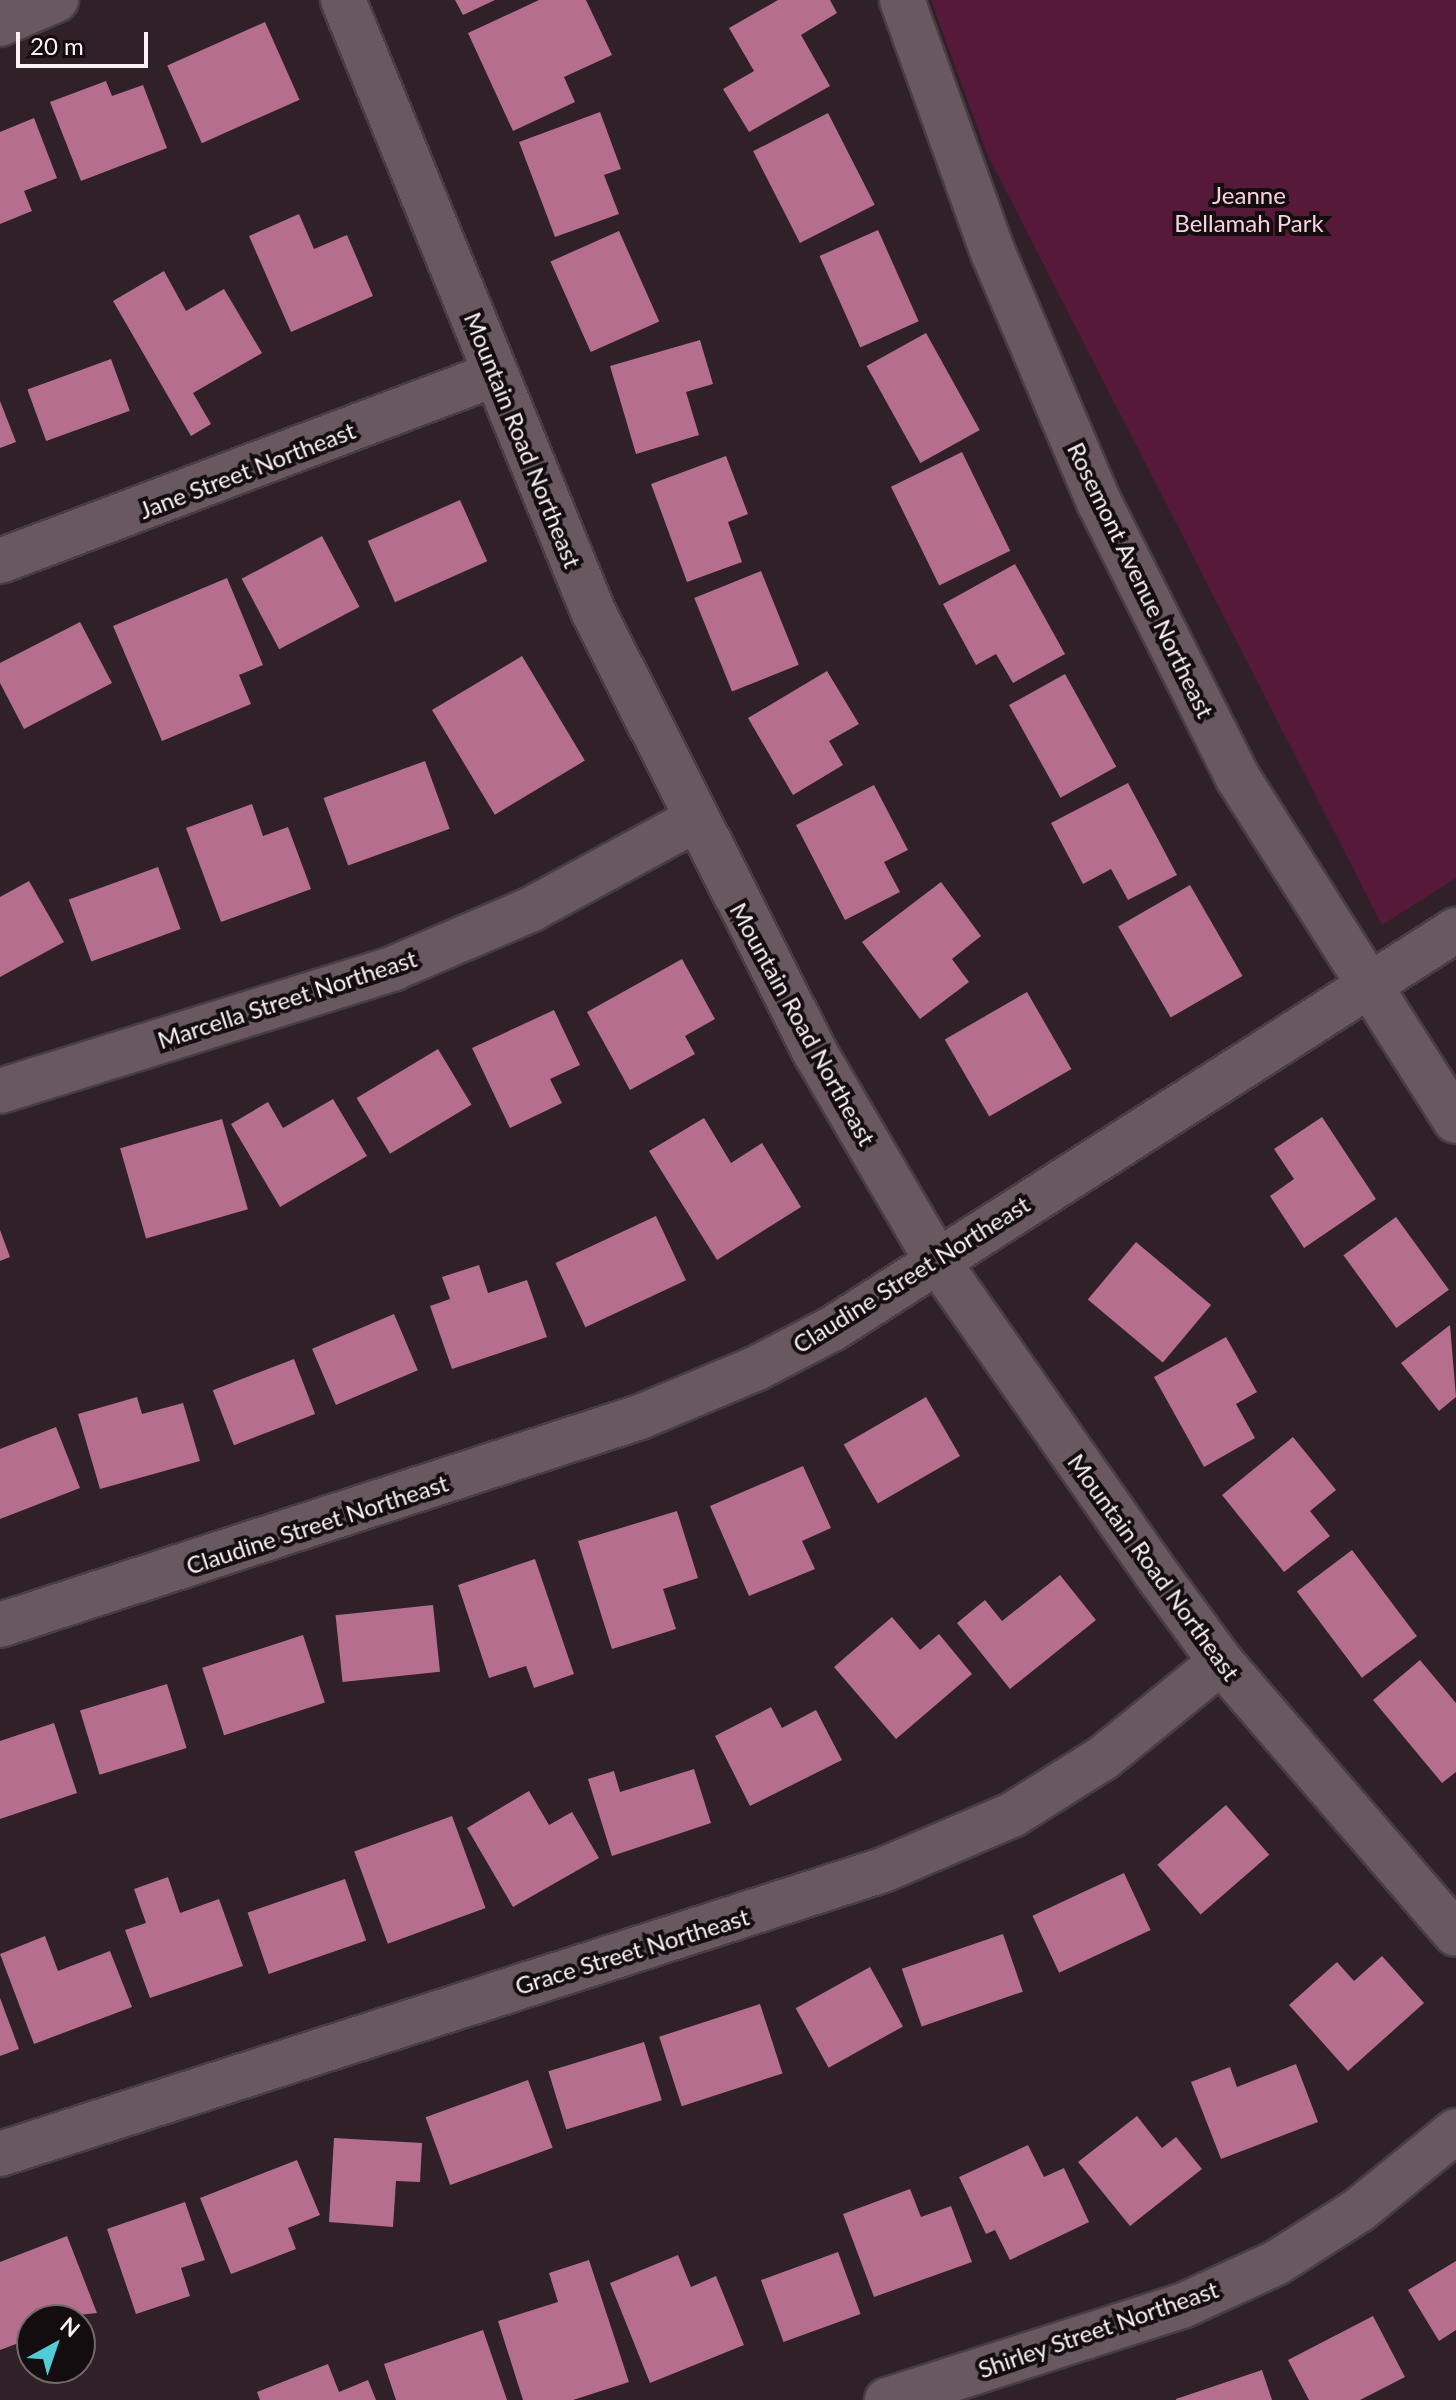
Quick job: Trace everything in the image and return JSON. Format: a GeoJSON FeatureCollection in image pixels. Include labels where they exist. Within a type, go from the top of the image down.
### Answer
{"type":"FeatureCollection","features":[{"type":"Feature","properties":{"kind":"street"},"geometry":{"type":"LineString","coordinates":[[0,24],[56,0]]}},
{"type":"Feature","properties":{"kind":"street","name":"Mountain Road Northeast"},"geometry":{"type":"LineString","coordinates":[[343,0],[405,137],[493,375],[693,821],[816,1054],[936,1259],[1221,1662],[1456,1934]]}},
{"type":"Feature","properties":{"kind":"street","name":"Rosemont Avenue Northeast"},"geometry":{"type":"LineString","coordinates":[[902,0],[994,255],[1099,502],[1238,778],[1366,989],[1456,1121]]}},
{"type":"Feature","properties":{"kind":"street","name":"Jane Street Northeast"},"geometry":{"type":"LineString","coordinates":[[0,561],[493,375]]}},
{"type":"Feature","properties":{"kind":"street","name":"Marcella Street Northeast"},"geometry":{"type":"LineString","coordinates":[[0,1091],[394,968],[530,910],[693,821]]}},
{"type":"Feature","properties":{"kind":"street","name":"Claudine Street Northeast"},"geometry":{"type":"LineString","coordinates":[[0,1625],[640,1417],[832,1329],[936,1259],[1456,930]]}},
{"type":"Feature","properties":{"kind":"street","name":"Grace Street Northeast"},"geometry":{"type":"LineString","coordinates":[[0,2154],[883,1870],[1012,1815],[1103,1758],[1221,1662]]}},
{"type":"Feature","properties":{"kind":"street","name":"Shirley Street Northeast"},"geometry":{"type":"LineString","coordinates":[[887,2400],[1182,2306],[1276,2263],[1359,2210],[1456,2131]]}},
{"type":"Feature","properties":{"kind":"green space","name":"Jeanne Bellamah Park"},"geometry":{"type":"Polygon","coordinates":[[[931,0],[1456,0],[1456,878],[1382,925],[987,154],[931,0]]]}},
{"type":"Feature","properties":{"kind":"building"},"geometry":{"type":"Polygon","coordinates":[[[455,0],[495,0],[463,15],[455,0]]]}},
{"type":"Feature","properties":{"kind":"building"},"geometry":{"type":"Polygon","coordinates":[[[539,0],[586,0],[612,55],[564,77],[575,102],[513,131],[468,33],[539,0]]]}},
{"type":"Feature","properties":{"kind":"building"},"geometry":{"type":"Polygon","coordinates":[[[778,0],[830,0],[837,13],[801,35],[830,86],[749,132],[723,89],[754,71],[729,28],[778,0]]]}},
{"type":"Feature","properties":{"kind":"building"},"geometry":{"type":"Polygon","coordinates":[[[265,22],[300,100],[202,143],[167,66],[265,22]]]}},
{"type":"Feature","properties":{"kind":"building"},"geometry":{"type":"Polygon","coordinates":[[[106,81],[112,96],[143,85],[167,148],[81,181],[50,102],[106,81]]]}},
{"type":"Feature","properties":{"kind":"building"},"geometry":{"type":"Polygon","coordinates":[[[600,112],[621,169],[604,175],[619,214],[555,237],[519,142],[600,112]]]}},
{"type":"Feature","properties":{"kind":"building"},"geometry":{"type":"Polygon","coordinates":[[[828,113],[875,205],[800,243],[753,151],[828,113]]]}},
{"type":"Feature","properties":{"kind":"building"},"geometry":{"type":"Polygon","coordinates":[[[34,118],[57,178],[24,191],[32,211],[0,224],[0,132],[34,118]]]}},
{"type":"Feature","properties":{"kind":"building"},"geometry":{"type":"Polygon","coordinates":[[[299,214],[314,249],[347,235],[373,296],[291,332],[249,236],[299,214]]]}},
{"type":"Feature","properties":{"kind":"building"},"geometry":{"type":"Polygon","coordinates":[[[878,230],[919,321],[860,347],[820,256],[878,230]]]}},
{"type":"Feature","properties":{"kind":"building"},"geometry":{"type":"Polygon","coordinates":[[[619,231],[659,321],[591,352],[550,262],[619,231]]]}},
{"type":"Feature","properties":{"kind":"building"},"geometry":{"type":"Polygon","coordinates":[[[164,271],[186,311],[224,289],[262,353],[193,393],[211,424],[191,436],[113,301],[164,271]]]}},
{"type":"Feature","properties":{"kind":"building"},"geometry":{"type":"Polygon","coordinates":[[[926,333],[980,430],[920,463],[867,366],[926,333]]]}},
{"type":"Feature","properties":{"kind":"building"},"geometry":{"type":"Polygon","coordinates":[[[700,340],[713,384],[686,392],[699,435],[636,454],[610,366],[700,340]]]}},
{"type":"Feature","properties":{"kind":"building"},"geometry":{"type":"Polygon","coordinates":[[[111,359],[130,411],[46,441],[27,389],[111,359]]]}},
{"type":"Feature","properties":{"kind":"building"},"geometry":{"type":"Polygon","coordinates":[[[0,401],[16,442],[0,448],[0,401]]]}},
{"type":"Feature","properties":{"kind":"building"},"geometry":{"type":"Polygon","coordinates":[[[962,452],[1010,551],[939,585],[891,487],[962,452]]]}},
{"type":"Feature","properties":{"kind":"building"},"geometry":{"type":"Polygon","coordinates":[[[726,456],[748,514],[728,522],[742,562],[687,582],[651,484],[726,456]]]}},
{"type":"Feature","properties":{"kind":"building"},"geometry":{"type":"Polygon","coordinates":[[[460,500],[487,561],[395,602],[368,541],[460,500]]]}},
{"type":"Feature","properties":{"kind":"building"},"geometry":{"type":"Polygon","coordinates":[[[322,536],[360,607],[279,649],[242,579],[322,536]]]}},
{"type":"Feature","properties":{"kind":"building"},"geometry":{"type":"Polygon","coordinates":[[[1015,564],[1065,654],[1013,683],[996,654],[976,665],[943,604],[1015,564]]]}},
{"type":"Feature","properties":{"kind":"building"},"geometry":{"type":"Polygon","coordinates":[[[761,571],[799,665],[732,692],[694,598],[761,571]]]}},
{"type":"Feature","properties":{"kind":"building"},"geometry":{"type":"Polygon","coordinates":[[[227,578],[263,665],[239,675],[251,704],[162,741],[113,626],[227,578]]]}},
{"type":"Feature","properties":{"kind":"building"},"geometry":{"type":"Polygon","coordinates":[[[80,622],[112,683],[24,729],[0,683],[0,663],[80,622]]]}},
{"type":"Feature","properties":{"kind":"building"},"geometry":{"type":"Polygon","coordinates":[[[522,656],[585,761],[495,815],[432,710],[522,656]]]}},
{"type":"Feature","properties":{"kind":"building"},"geometry":{"type":"Polygon","coordinates":[[[827,671],[859,724],[829,741],[843,765],[793,795],[748,718],[827,671]]]}},
{"type":"Feature","properties":{"kind":"building"},"geometry":{"type":"Polygon","coordinates":[[[1065,674],[1116,767],[1060,798],[1009,705],[1065,674]]]}},
{"type":"Feature","properties":{"kind":"building"},"geometry":{"type":"Polygon","coordinates":[[[425,761],[450,829],[348,866],[324,798],[425,761]]]}},
{"type":"Feature","properties":{"kind":"building"},"geometry":{"type":"Polygon","coordinates":[[[1128,783],[1177,875],[1128,900],[1111,869],[1083,884],[1051,823],[1128,783]]]}},
{"type":"Feature","properties":{"kind":"building"},"geometry":{"type":"Polygon","coordinates":[[[874,785],[908,850],[884,862],[900,892],[845,920],[796,825],[874,785]]]}},
{"type":"Feature","properties":{"kind":"building"},"geometry":{"type":"Polygon","coordinates":[[[252,804],[263,836],[288,827],[311,889],[221,922],[186,828],[252,804]]]}},
{"type":"Feature","properties":{"kind":"building"},"geometry":{"type":"Polygon","coordinates":[[[158,867],[181,929],[91,962],[69,899],[158,867]]]}},
{"type":"Feature","properties":{"kind":"building"},"geometry":{"type":"Polygon","coordinates":[[[29,881],[64,942],[0,977],[0,897],[29,881]]]}},
{"type":"Feature","properties":{"kind":"building"},"geometry":{"type":"Polygon","coordinates":[[[941,882],[981,936],[952,959],[969,982],[920,1019],[862,942],[941,882]]]}},
{"type":"Feature","properties":{"kind":"building"},"geometry":{"type":"Polygon","coordinates":[[[1190,885],[1242,976],[1171,1017],[1118,926],[1190,885]]]}},
{"type":"Feature","properties":{"kind":"building"},"geometry":{"type":"Polygon","coordinates":[[[682,959],[715,1019],[685,1036],[695,1054],[630,1090],[587,1012],[682,959]]]}},
{"type":"Feature","properties":{"kind":"building"},"geometry":{"type":"Polygon","coordinates":[[[1027,992],[1072,1069],[989,1117],[945,1040],[1027,992]]]}},
{"type":"Feature","properties":{"kind":"building"},"geometry":{"type":"Polygon","coordinates":[[[554,1010],[580,1065],[550,1079],[562,1103],[510,1128],[472,1048],[554,1010]]]}},
{"type":"Feature","properties":{"kind":"building"},"geometry":{"type":"Polygon","coordinates":[[[438,1049],[471,1105],[390,1154],[357,1098],[438,1049]]]}},
{"type":"Feature","properties":{"kind":"building"},"geometry":{"type":"Polygon","coordinates":[[[333,1099],[367,1156],[280,1207],[231,1124],[268,1102],[283,1128],[333,1099]]]}},
{"type":"Feature","properties":{"kind":"building"},"geometry":{"type":"Polygon","coordinates":[[[1322,1117],[1376,1199],[1304,1248],[1270,1196],[1294,1179],[1274,1149],[1322,1117]]]}},
{"type":"Feature","properties":{"kind":"building"},"geometry":{"type":"Polygon","coordinates":[[[704,1118],[731,1163],[762,1143],[801,1207],[717,1260],[649,1151],[704,1118]]]}},
{"type":"Feature","properties":{"kind":"building"},"geometry":{"type":"Polygon","coordinates":[[[222,1119],[248,1209],[146,1239],[120,1148],[222,1119]]]}},
{"type":"Feature","properties":{"kind":"building"},"geometry":{"type":"Polygon","coordinates":[[[656,1216],[686,1280],[585,1327],[555,1263],[656,1216]]]}},
{"type":"Feature","properties":{"kind":"building"},"geometry":{"type":"Polygon","coordinates":[[[1396,1217],[1449,1290],[1396,1328],[1343,1255],[1396,1217]]]}},
{"type":"Feature","properties":{"kind":"building"},"geometry":{"type":"Polygon","coordinates":[[[0,1230],[10,1257],[0,1261],[0,1230]]]}},
{"type":"Feature","properties":{"kind":"building"},"geometry":{"type":"Polygon","coordinates":[[[1136,1242],[1211,1305],[1163,1362],[1088,1299],[1136,1242]]]}},
{"type":"Feature","properties":{"kind":"building"},"geometry":{"type":"Polygon","coordinates":[[[479,1265],[488,1293],[527,1280],[547,1337],[452,1369],[430,1306],[450,1299],[442,1277],[479,1265]]]}},
{"type":"Feature","properties":{"kind":"building"},"geometry":{"type":"Polygon","coordinates":[[[394,1314],[418,1370],[336,1405],[312,1349],[394,1314]]]}},
{"type":"Feature","properties":{"kind":"building"},"geometry":{"type":"Polygon","coordinates":[[[1450,1325],[1456,1397],[1439,1411],[1401,1363],[1450,1325]]]}},
{"type":"Feature","properties":{"kind":"building"},"geometry":{"type":"Polygon","coordinates":[[[1226,1337],[1257,1392],[1236,1404],[1255,1438],[1204,1467],[1154,1377],[1226,1337]]]}},
{"type":"Feature","properties":{"kind":"building"},"geometry":{"type":"Polygon","coordinates":[[[294,1359],[315,1414],[234,1445],[213,1390],[294,1359]]]}},
{"type":"Feature","properties":{"kind":"building"},"geometry":{"type":"Polygon","coordinates":[[[137,1397],[142,1414],[183,1403],[200,1461],[100,1489],[78,1414],[137,1397]]]}},
{"type":"Feature","properties":{"kind":"building"},"geometry":{"type":"Polygon","coordinates":[[[926,1397],[960,1456],[878,1503],[844,1444],[926,1397]]]}},
{"type":"Feature","properties":{"kind":"building"},"geometry":{"type":"Polygon","coordinates":[[[56,1427],[80,1488],[0,1519],[0,1449],[56,1427]]]}},
{"type":"Feature","properties":{"kind":"building"},"geometry":{"type":"Polygon","coordinates":[[[1293,1437],[1336,1490],[1310,1511],[1330,1536],[1284,1572],[1222,1495],[1293,1437]]]}},
{"type":"Feature","properties":{"kind":"building"},"geometry":{"type":"Polygon","coordinates":[[[803,1466],[831,1528],[802,1541],[815,1569],[749,1596],[710,1506],[803,1466]]]}},
{"type":"Feature","properties":{"kind":"building"},"geometry":{"type":"Polygon","coordinates":[[[677,1511],[698,1578],[663,1589],[676,1629],[612,1649],[578,1541],[677,1511]]]}},
{"type":"Feature","properties":{"kind":"building"},"geometry":{"type":"Polygon","coordinates":[[[1352,1550],[1417,1636],[1362,1678],[1297,1592],[1352,1550]]]}},
{"type":"Feature","properties":{"kind":"building"},"geometry":{"type":"Polygon","coordinates":[[[535,1559],[574,1674],[534,1688],[526,1666],[489,1678],[458,1585],[535,1559]]]}},
{"type":"Feature","properties":{"kind":"building"},"geometry":{"type":"Polygon","coordinates":[[[1060,1575],[1096,1620],[1010,1689],[957,1623],[985,1600],[1002,1621],[1060,1575]]]}},
{"type":"Feature","properties":{"kind":"building"},"geometry":{"type":"Polygon","coordinates":[[[433,1605],[440,1672],[343,1682],[336,1615],[433,1605]]]}},
{"type":"Feature","properties":{"kind":"building"},"geometry":{"type":"Polygon","coordinates":[[[892,1617],[920,1650],[939,1634],[972,1674],[896,1739],[834,1667],[892,1617]]]}},
{"type":"Feature","properties":{"kind":"building"},"geometry":{"type":"Polygon","coordinates":[[[303,1635],[325,1703],[224,1735],[202,1668],[303,1635]]]}},
{"type":"Feature","properties":{"kind":"building"},"geometry":{"type":"Polygon","coordinates":[[[1420,1660],[1456,1703],[1456,1772],[1442,1783],[1373,1700],[1420,1660]]]}},
{"type":"Feature","properties":{"kind":"building"},"geometry":{"type":"Polygon","coordinates":[[[167,1684],[187,1748],[100,1775],[80,1711],[167,1684]]]}},
{"type":"Feature","properties":{"kind":"building"},"geometry":{"type":"Polygon","coordinates":[[[771,1707],[782,1728],[816,1710],[842,1760],[750,1806],[715,1736],[771,1707]]]}},
{"type":"Feature","properties":{"kind":"building"},"geometry":{"type":"Polygon","coordinates":[[[54,1723],[77,1793],[0,1819],[0,1741],[54,1723]]]}},
{"type":"Feature","properties":{"kind":"building"},"geometry":{"type":"Polygon","coordinates":[[[694,1769],[711,1823],[612,1856],[588,1779],[614,1771],[620,1792],[694,1769]]]}},
{"type":"Feature","properties":{"kind":"building"},"geometry":{"type":"Polygon","coordinates":[[[529,1791],[549,1825],[572,1812],[599,1858],[513,1907],[467,1828],[529,1791]]]}},
{"type":"Feature","properties":{"kind":"building"},"geometry":{"type":"Polygon","coordinates":[[[1226,1805],[1269,1855],[1201,1915],[1157,1865],[1226,1805]]]}},
{"type":"Feature","properties":{"kind":"building"},"geometry":{"type":"Polygon","coordinates":[[[452,1816],[486,1908],[388,1944],[354,1852],[452,1816]]]}},
{"type":"Feature","properties":{"kind":"building"},"geometry":{"type":"Polygon","coordinates":[[[1124,1873],[1151,1930],[1059,1973],[1032,1916],[1124,1873]]]}},
{"type":"Feature","properties":{"kind":"building"},"geometry":{"type":"Polygon","coordinates":[[[168,1877],[180,1913],[219,1899],[243,1966],[150,1998],[125,1930],[146,1923],[134,1889],[168,1877]]]}},
{"type":"Feature","properties":{"kind":"building"},"geometry":{"type":"Polygon","coordinates":[[[345,1879],[366,1940],[269,1974],[248,1913],[345,1879]]]}},
{"type":"Feature","properties":{"kind":"building"},"geometry":{"type":"Polygon","coordinates":[[[1003,1934],[1023,1992],[922,2027],[902,1969],[1003,1934]]]}},
{"type":"Feature","properties":{"kind":"building"},"geometry":{"type":"Polygon","coordinates":[[[45,1936],[58,1971],[110,1951],[132,2007],[34,2044],[0,1954],[45,1936]]]}},
{"type":"Feature","properties":{"kind":"building"},"geometry":{"type":"Polygon","coordinates":[[[1382,1956],[1424,2003],[1348,2071],[1289,2005],[1337,1962],[1354,1981],[1382,1956]]]}},
{"type":"Feature","properties":{"kind":"building"},"geometry":{"type":"Polygon","coordinates":[[[870,1967],[903,2026],[829,2068],[796,2008],[870,1967]]]}},
{"type":"Feature","properties":{"kind":"building"},"geometry":{"type":"Polygon","coordinates":[[[0,1998],[19,2049],[0,2056],[0,1998]]]}},
{"type":"Feature","properties":{"kind":"building"},"geometry":{"type":"Polygon","coordinates":[[[760,2004],[783,2073],[682,2106],[659,2037],[760,2004]]]}},
{"type":"Feature","properties":{"kind":"building"},"geometry":{"type":"Polygon","coordinates":[[[644,2042],[662,2100],[566,2130],[548,2071],[644,2042]]]}},
{"type":"Feature","properties":{"kind":"building"},"geometry":{"type":"Polygon","coordinates":[[[1296,2064],[1318,2122],[1221,2159],[1191,2082],[1230,2067],[1237,2087],[1296,2064]]]}},
{"type":"Feature","properties":{"kind":"building"},"geometry":{"type":"Polygon","coordinates":[[[528,2080],[553,2148],[450,2185],[426,2117],[528,2080]]]}},
{"type":"Feature","properties":{"kind":"building"},"geometry":{"type":"Polygon","coordinates":[[[1137,2116],[1162,2148],[1176,2137],[1202,2169],[1130,2226],[1078,2162],[1137,2116]]]}},
{"type":"Feature","properties":{"kind":"building"},"geometry":{"type":"Polygon","coordinates":[[[334,2138],[422,2143],[420,2182],[396,2181],[393,2227],[329,2222],[334,2138]]]}},
{"type":"Feature","properties":{"kind":"building"},"geometry":{"type":"Polygon","coordinates":[[[1028,2145],[1044,2177],[1064,2168],[1089,2222],[1010,2260],[995,2230],[986,2234],[959,2177],[1028,2145]]]}},
{"type":"Feature","properties":{"kind":"building"},"geometry":{"type":"Polygon","coordinates":[[[297,2160],[320,2215],[288,2228],[296,2249],[231,2274],[200,2198],[297,2160]]]}},
{"type":"Feature","properties":{"kind":"building"},"geometry":{"type":"Polygon","coordinates":[[[910,2189],[921,2217],[951,2206],[972,2262],[874,2297],[843,2214],[910,2189]]]}},
{"type":"Feature","properties":{"kind":"building"},"geometry":{"type":"Polygon","coordinates":[[[185,2202],[205,2260],[181,2268],[190,2296],[136,2314],[107,2229],[185,2202]]]}},
{"type":"Feature","properties":{"kind":"building"},"geometry":{"type":"Polygon","coordinates":[[[67,2236],[93,2304],[16,2304],[16,2344],[0,2350],[0,2262],[67,2236]]]}},
{"type":"Feature","properties":{"kind":"building"},"geometry":{"type":"Polygon","coordinates":[[[838,2252],[861,2314],[784,2342],[761,2280],[838,2252]]]}},
{"type":"Feature","properties":{"kind":"building"},"geometry":{"type":"Polygon","coordinates":[[[678,2255],[691,2287],[716,2276],[744,2345],[650,2383],[610,2283],[678,2255]]]}},
{"type":"Feature","properties":{"kind":"building"},"geometry":{"type":"Polygon","coordinates":[[[589,2260],[629,2382],[573,2400],[523,2400],[498,2321],[558,2302],[549,2273],[589,2260]]]}},
{"type":"Feature","properties":{"kind":"building"},"geometry":{"type":"Polygon","coordinates":[[[1456,2261],[1456,2330],[1439,2341],[1408,2290],[1456,2261]]]}},
{"type":"Feature","properties":{"kind":"building"},"geometry":{"type":"Polygon","coordinates":[[[1373,2316],[1405,2377],[1360,2400],[1309,2400],[1288,2360],[1373,2316]]]}},
{"type":"Feature","properties":{"kind":"building"},"geometry":{"type":"Polygon","coordinates":[[[483,2330],[507,2400],[396,2400],[384,2364],[483,2330]]]}},
{"type":"Feature","properties":{"kind":"building"},"geometry":{"type":"Polygon","coordinates":[[[328,2364],[339,2392],[368,2380],[376,2400],[260,2400],[257,2392],[328,2364]]]}},
{"type":"Feature","properties":{"kind":"building"},"geometry":{"type":"Polygon","coordinates":[[[1262,2370],[1272,2400],[1176,2400],[1176,2399],[1262,2370]]]}}]}
